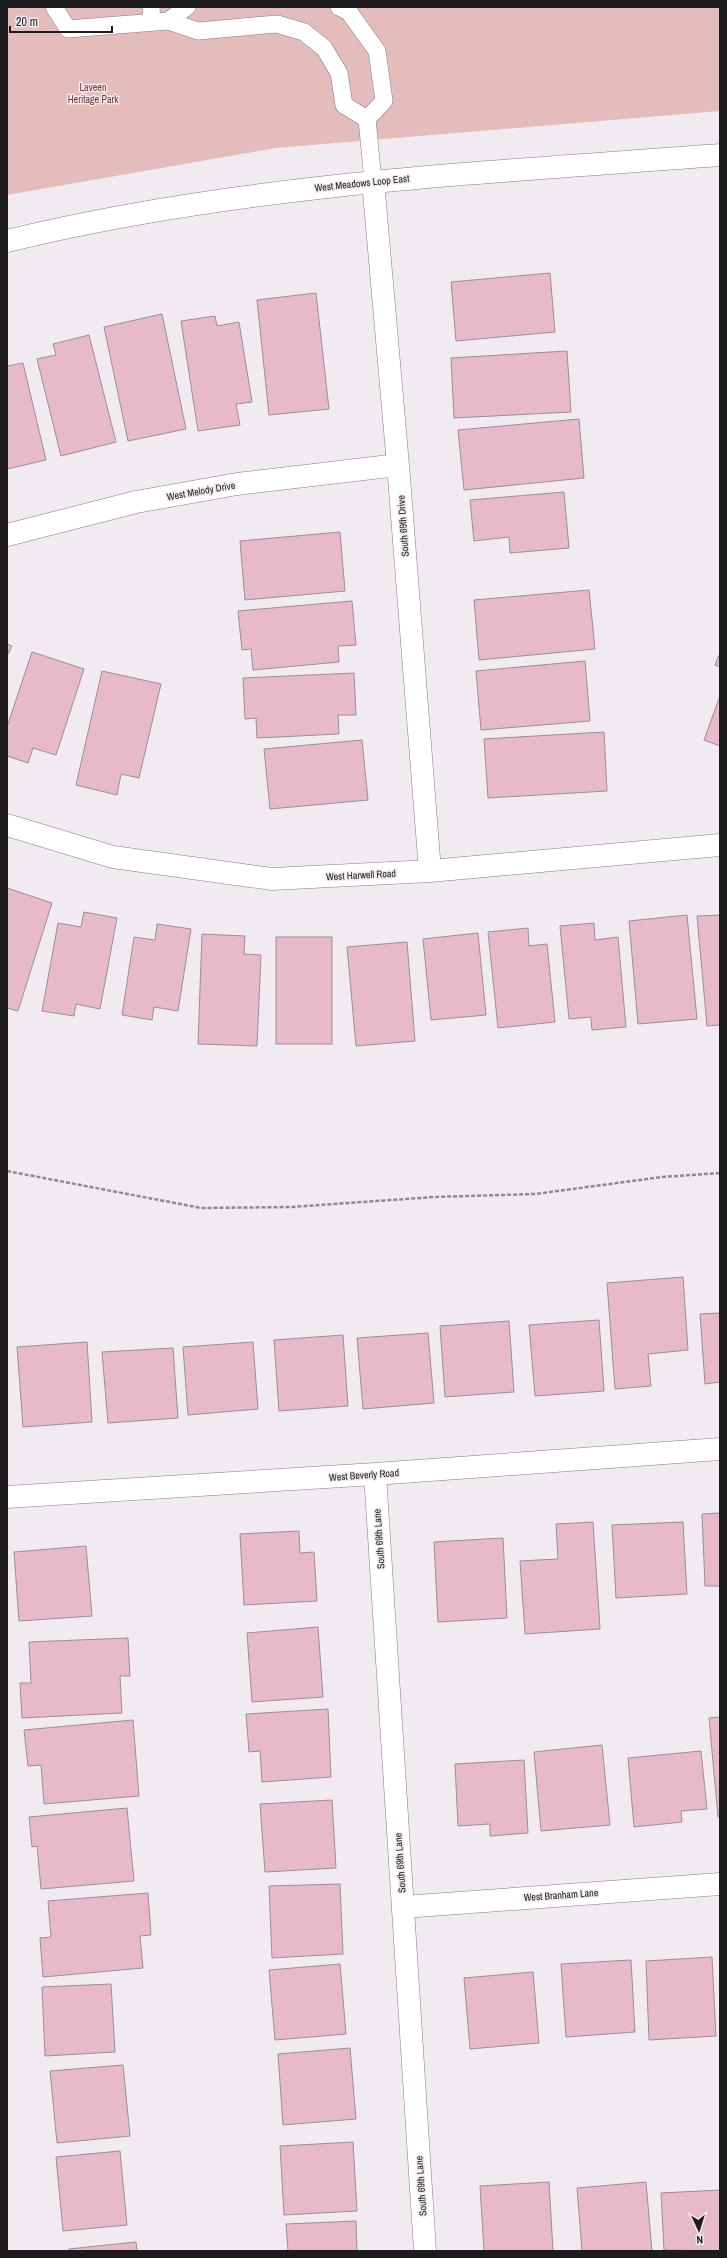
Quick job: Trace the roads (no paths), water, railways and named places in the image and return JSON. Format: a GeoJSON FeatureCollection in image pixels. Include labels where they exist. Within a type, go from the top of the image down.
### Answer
{"type":"FeatureCollection","features":[{"type":"Feature","properties":{"kind":"street","name":"West Meadows Loop East"},"geometry":{"type":"LineString","coordinates":[[7,241],[180,207],[256,194],[373,181],[720,154]]}},
{"type":"Feature","properties":{"kind":"street","name":"South 69th Drive"},"geometry":{"type":"LineString","coordinates":[[373,181],[398,465],[430,871]]}},
{"type":"Feature","properties":{"kind":"street","name":"West Melody Drive"},"geometry":{"type":"LineString","coordinates":[[7,535],[136,502],[237,484],[398,465]]}},
{"type":"Feature","properties":{"kind":"street","name":"West Harwell Road"},"geometry":{"type":"LineString","coordinates":[[7,824],[113,857],[272,879],[430,871],[720,846]]}},
{"type":"Feature","properties":{"kind":"street","name":"West Beverly Road"},"geometry":{"type":"LineString","coordinates":[[7,1497],[375,1474],[720,1449]]}},
{"type":"Feature","properties":{"kind":"street","name":"South 69th Lane"},"geometry":{"type":"LineString","coordinates":[[375,1474],[425,2251]]}},
{"type":"Feature","properties":{"kind":"street","name":"West Branham Lane"},"geometry":{"type":"LineString","coordinates":[[402,1907],[720,1884]]}},
{"type":"Feature","properties":{"kind":"lane"},"geometry":{"type":"LineString","coordinates":[[54,7],[68,29],[157,17],[187,7]]}},
{"type":"Feature","properties":{"kind":"lane"},"geometry":{"type":"LineString","coordinates":[[339,7],[349,12],[377,51],[384,101],[367,118]]}},
{"type":"Feature","properties":{"kind":"lane"},"geometry":{"type":"LineString","coordinates":[[157,17],[198,31],[277,24],[304,32],[324,48],[339,73],[344,105],[367,118]]}},
{"type":"Feature","properties":{"kind":"lane"},"geometry":{"type":"LineString","coordinates":[[367,118],[373,181]]}},
{"type":"Feature","properties":{"kind":"park label","name":"Laveen Heritage Park"},"geometry":{"type":"Point","coordinates":[93,92]}}]}
